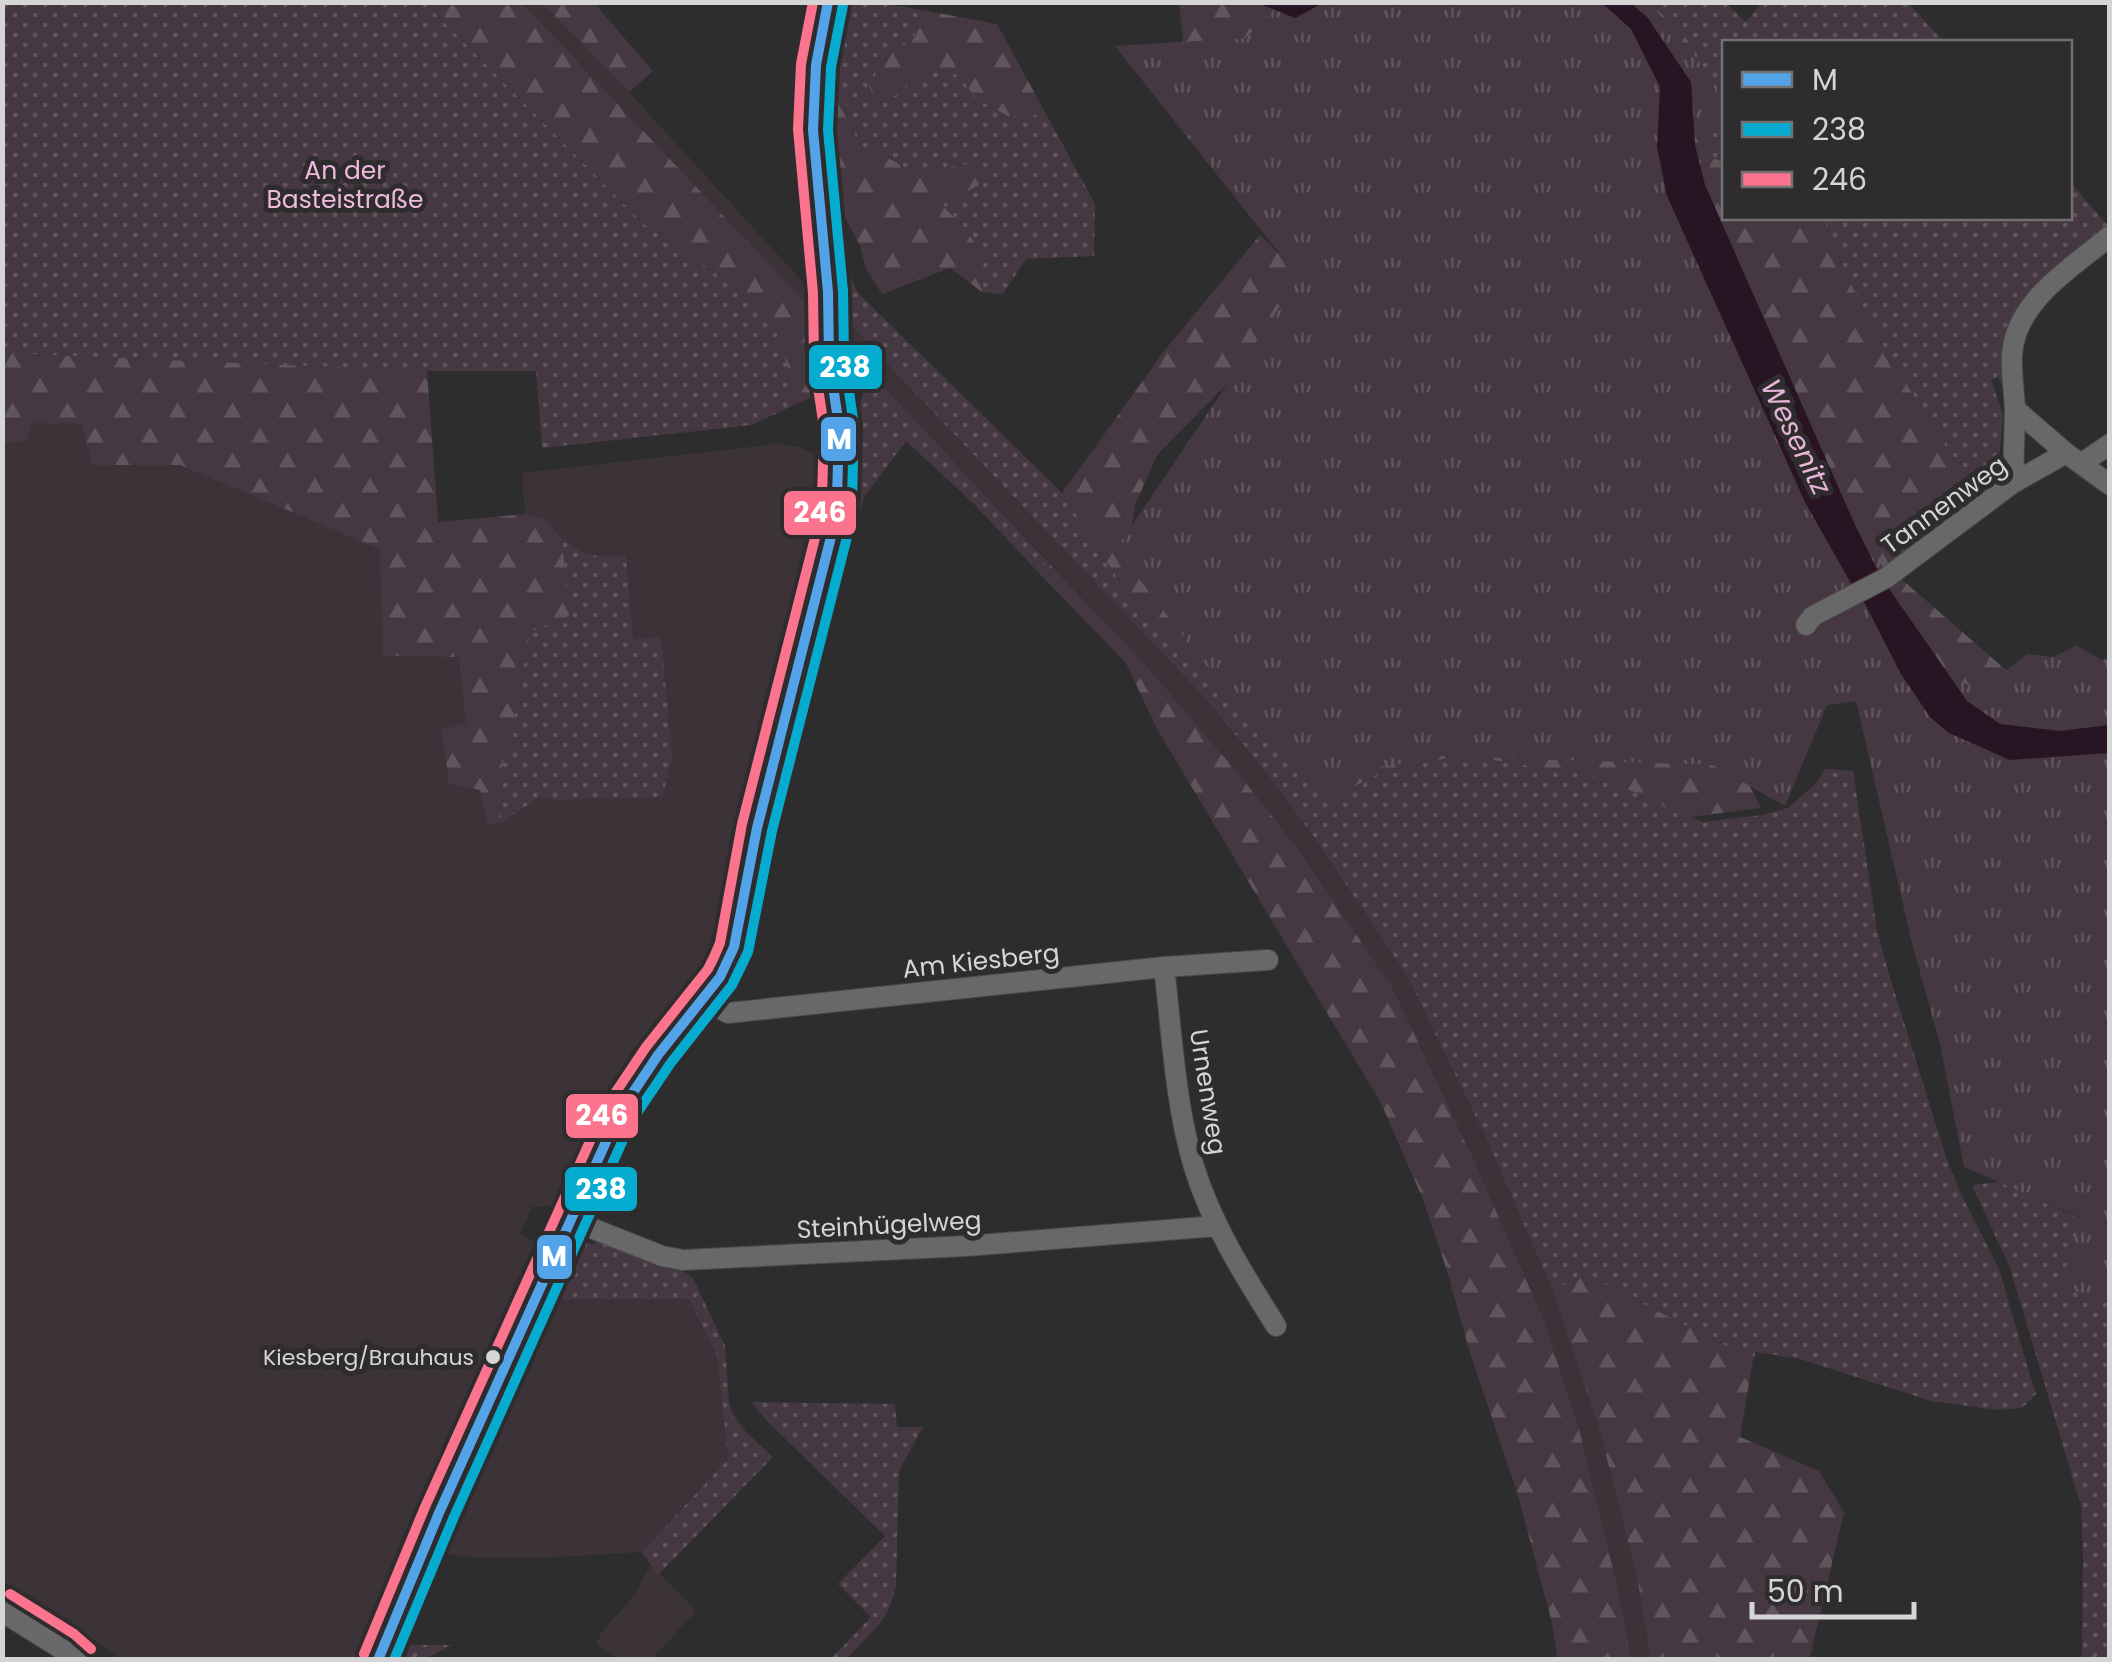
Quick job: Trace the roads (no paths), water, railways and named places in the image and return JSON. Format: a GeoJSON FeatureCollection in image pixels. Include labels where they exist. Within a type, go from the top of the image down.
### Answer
{"type":"FeatureCollection","features":[{"type":"Feature","properties":{"kind":"main road"},"geometry":{"type":"LineString","coordinates":[[378,1660],[439,1514],[618,1116],[648,1069],[703,1000],[734,947],[756,828],[831,537],[837,499],[839,427],[827,336],[828,292],[813,130],[816,65],[828,2]]}},
{"type":"Feature","properties":{"kind":"main road"},"geometry":{"type":"LineString","coordinates":[[2,1607],[66,1646],[81,1660]]}},
{"type":"Feature","properties":{"kind":"street"},"geometry":{"type":"LineString","coordinates":[[2013,484],[2012,352],[2018,332],[2037,298],[2110,236]]}},
{"type":"Feature","properties":{"kind":"street"},"geometry":{"type":"LineString","coordinates":[[2014,409],[2110,485]]}},
{"type":"Feature","properties":{"kind":"street","name":"Tannenweg"},"geometry":{"type":"LineString","coordinates":[[1806,625],[1812,616],[1886,578],[2013,484],[2110,444]]}},
{"type":"Feature","properties":{"kind":"street","name":"Am Kiesberg"},"geometry":{"type":"LineString","coordinates":[[703,1000],[728,1013],[1164,967],[1268,960]]}},
{"type":"Feature","properties":{"kind":"street","name":"Urnenweg"},"geometry":{"type":"LineString","coordinates":[[1164,967],[1184,1122],[1194,1168],[1217,1226],[1276,1326]]}},
{"type":"Feature","properties":{"kind":"street","name":"Steinhügelweg"},"geometry":{"type":"LineString","coordinates":[[571,1220],[662,1256],[683,1260],[966,1246],[1217,1226]]}},
{"type":"Feature","properties":{"kind":"water"},"geometry":{"type":"Polygon","coordinates":[[[1258,3],[1323,3],[1295,18],[1258,3]]]}},
{"type":"Feature","properties":{"kind":"water","name":"Wesenitz"},"geometry":{"type":"Polygon","coordinates":[[[1602,3],[1631,3],[1647,17],[1691,82],[1695,145],[1705,185],[1879,573],[1853,587],[1805,502],[1667,196],[1657,147],[1660,87],[1631,29],[1602,3]]]}},
{"type":"Feature","properties":{"kind":"water"},"geometry":{"type":"Polygon","coordinates":[[[1887,586],[1967,701],[2000,724],[2060,731],[2109,725],[2109,753],[2010,760],[1949,733],[1930,717],[1901,674],[1863,600],[1887,586]]]}},
{"type":"Feature","properties":{"kind":"place","name":"Kiesberg/Brauhaus"},"geometry":{"type":"Point","coordinates":[493,1357]}},
{"type":"Feature","properties":{"kind":"park label","name":"An der Basteistraße"},"geometry":{"type":"Point","coordinates":[345,184]}}]}
